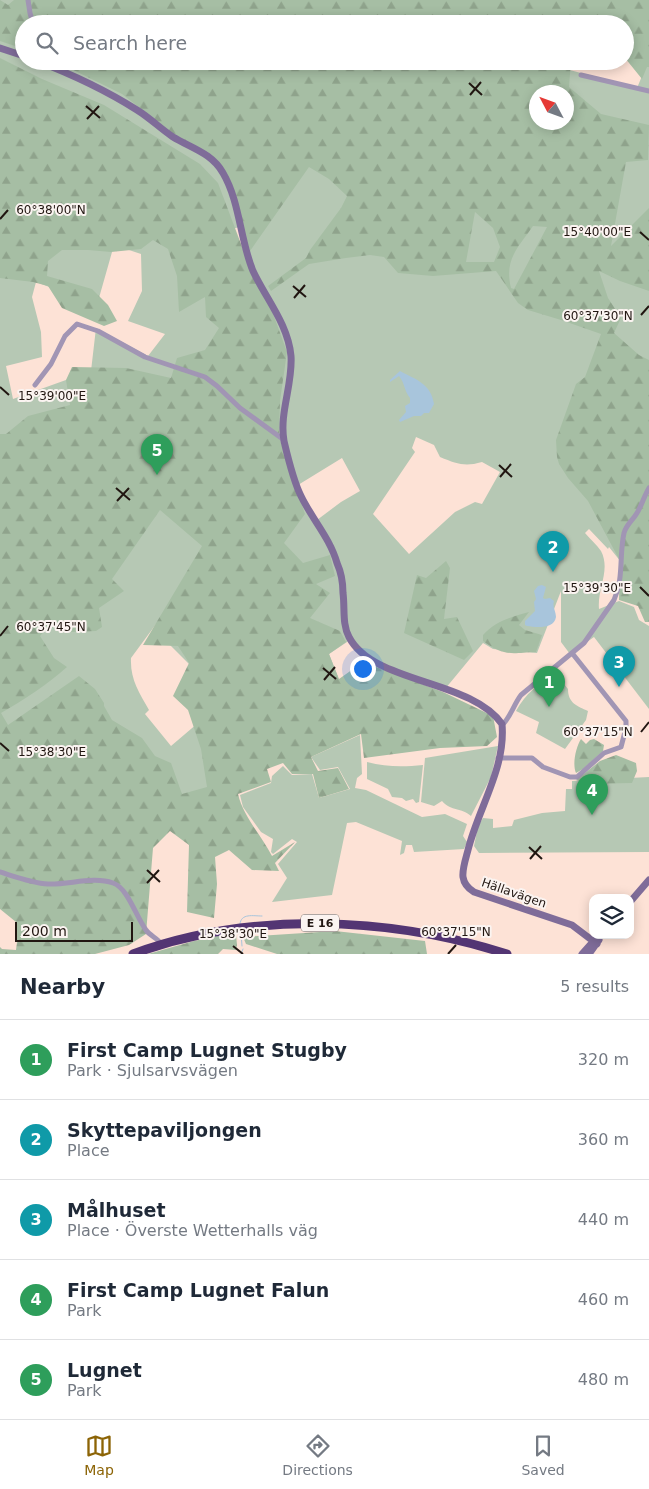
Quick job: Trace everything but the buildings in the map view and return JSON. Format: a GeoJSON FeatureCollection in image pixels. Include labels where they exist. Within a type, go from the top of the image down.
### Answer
{"type":"FeatureCollection","features":[{"type":"Feature","properties":{"kind":"highway","name":"E 16"},"geometry":{"type":"LineString","coordinates":[[133,954],[162,945],[224,931],[301,923],[336,923],[421,932],[462,940],[507,954]]}},
{"type":"Feature","properties":{"kind":"street"},"geometry":{"type":"LineString","coordinates":[[28,0],[31,15]]}},
{"type":"Feature","properties":{"kind":"street"},"geometry":{"type":"LineString","coordinates":[[0,48],[15,53]]}},
{"type":"Feature","properties":{"kind":"street"},"geometry":{"type":"LineString","coordinates":[[57,70],[102,91],[138,111],[173,137],[205,154],[222,170],[230,187],[242,237],[253,270],[283,327],[291,355],[290,378],[284,413],[284,440],[300,494],[327,538],[336,560],[344,594],[346,628],[349,637],[354,646],[364,654],[379,664],[465,697],[493,714],[502,725],[521,695],[590,636],[618,592],[626,528],[636,515],[649,488]]}},
{"type":"Feature","properties":{"kind":"street"},"geometry":{"type":"LineString","coordinates":[[581,75],[649,91]]}},
{"type":"Feature","properties":{"kind":"street"},"geometry":{"type":"LineString","coordinates":[[35,385],[52,364],[65,336],[78,324],[98,331],[145,357],[205,377],[240,408],[284,440]]}},
{"type":"Feature","properties":{"kind":"street"},"geometry":{"type":"LineString","coordinates":[[498,758],[532,758],[543,766],[570,777],[577,777],[604,753],[622,748],[626,721],[572,653]]}},
{"type":"Feature","properties":{"kind":"street","name":"Hällavägen"},"geometry":{"type":"LineString","coordinates":[[502,725],[502,739],[498,758],[471,837],[463,872],[465,882],[474,892],[572,925],[595,942]]}},
{"type":"Feature","properties":{"kind":"street"},"geometry":{"type":"LineString","coordinates":[[0,872],[48,884],[69,884],[98,880],[115,883],[127,897],[146,931],[159,940],[162,945]]}},
{"type":"Feature","properties":{"kind":"street"},"geometry":{"type":"LineString","coordinates":[[634,897],[649,880]]}},
{"type":"Feature","properties":{"kind":"street"},"geometry":{"type":"LineString","coordinates":[[589,954],[597,939]]}},
{"type":"Feature","properties":{"kind":"street"},"geometry":{"type":"LineString","coordinates":[[582,954],[595,942]]}},
{"type":"Feature","properties":{"kind":"green space"},"geometry":{"type":"Polygon","coordinates":[[[0,0],[649,0],[649,618],[621,562],[609,547],[608,549],[589,529],[585,533],[601,551],[604,558],[605,565],[599,609],[619,601],[634,607],[639,620],[649,626],[649,709],[594,637],[570,654],[561,642],[561,591],[537,653],[493,649],[483,643],[445,689],[387,668],[350,640],[329,654],[338,677],[313,708],[221,782],[23,954],[38,938],[0,904],[0,0]],[[239,227],[205,238],[246,251],[239,227]],[[114,245],[97,305],[36,282],[32,297],[41,332],[42,357],[6,366],[13,399],[91,371],[96,328],[148,356],[165,334],[128,321],[142,291],[141,254],[114,245]],[[416,437],[412,448],[415,452],[373,514],[409,554],[455,512],[475,502],[482,504],[500,472],[482,462],[461,464],[440,457],[434,445],[416,437]],[[342,458],[298,485],[317,520],[341,502],[360,491],[342,458]],[[159,620],[131,658],[131,666],[136,685],[149,710],[145,714],[171,746],[198,723],[190,665],[165,640],[159,620]]]}},
{"type":"Feature","properties":{"kind":"green space"},"geometry":{"type":"Polygon","coordinates":[[[0,0],[8,5],[14,0],[649,0],[649,67],[647,67],[642,79],[634,69],[634,15],[15,15],[15,46],[0,41],[0,0]]]}},
{"type":"Feature","properties":{"kind":"green space"},"geometry":{"type":"Polygon","coordinates":[[[0,58],[15,66],[15,70],[24,70],[104,105],[200,164],[218,183],[255,281],[271,308],[287,352],[280,401],[279,437],[305,514],[284,543],[303,563],[330,555],[335,576],[316,584],[330,593],[310,618],[340,631],[346,642],[329,654],[339,679],[363,662],[443,692],[493,716],[497,737],[487,746],[440,748],[364,758],[361,734],[311,757],[318,771],[338,768],[349,789],[319,798],[313,774],[292,774],[283,763],[267,769],[271,782],[238,794],[248,818],[272,856],[295,842],[275,863],[279,871],[252,870],[229,850],[215,857],[217,884],[214,918],[187,912],[189,845],[170,831],[153,848],[146,934],[129,945],[95,954],[0,954],[0,947],[2,949],[16,950],[17,942],[16,922],[0,909],[0,434],[6,434],[28,416],[70,405],[66,380],[72,367],[126,368],[171,378],[177,358],[205,350],[219,328],[206,317],[205,297],[179,312],[177,276],[168,249],[153,240],[141,249],[111,252],[62,250],[48,261],[47,276],[92,289],[108,305],[117,321],[104,326],[62,308],[48,286],[0,278],[0,58]],[[160,510],[112,579],[124,591],[99,608],[102,627],[96,631],[71,632],[48,627],[40,636],[54,658],[67,667],[36,692],[1,713],[8,725],[79,676],[95,689],[112,720],[142,738],[155,756],[171,763],[182,794],[207,787],[201,749],[188,710],[173,696],[189,663],[178,646],[143,645],[202,546],[160,510]]]}},
{"type":"Feature","properties":{"kind":"green space"},"geometry":{"type":"Polygon","coordinates":[[[73,70],[570,70],[569,85],[529,85],[529,130],[574,130],[574,91],[601,114],[649,125],[648,160],[626,162],[611,246],[649,208],[649,291],[599,271],[608,298],[621,318],[614,333],[639,355],[649,360],[649,622],[645,622],[638,606],[619,600],[620,561],[588,501],[568,478],[557,457],[556,440],[576,384],[585,377],[601,334],[528,310],[518,303],[496,271],[433,276],[398,273],[384,257],[370,255],[309,264],[271,291],[268,286],[306,258],[341,208],[347,196],[329,179],[309,167],[250,251],[228,177],[208,152],[173,134],[122,94],[73,70]],[[475,212],[466,262],[494,262],[500,247],[493,228],[475,212]],[[533,226],[514,254],[509,269],[511,288],[514,289],[547,227],[533,226]]]}},
{"type":"Feature","properties":{"kind":"green space"},"geometry":{"type":"Polygon","coordinates":[[[446,561],[450,568],[444,619],[457,617],[473,651],[464,660],[404,633],[417,575],[426,578],[446,561]]]}},
{"type":"Feature","properties":{"kind":"green space"},"geometry":{"type":"Polygon","coordinates":[[[529,612],[519,625],[525,630],[542,635],[536,652],[503,652],[483,641],[483,635],[493,626],[529,612]]]}},
{"type":"Feature","properties":{"kind":"green space"},"geometry":{"type":"Polygon","coordinates":[[[554,672],[568,689],[571,701],[588,711],[586,720],[565,749],[536,733],[539,722],[516,711],[528,694],[554,672]]]}},
{"type":"Feature","properties":{"kind":"green space"},"geometry":{"type":"Polygon","coordinates":[[[360,735],[362,774],[357,778],[355,788],[366,790],[422,817],[445,814],[467,824],[463,836],[467,842],[464,849],[414,852],[412,845],[406,845],[404,853],[400,855],[402,841],[356,822],[347,823],[332,895],[272,902],[287,878],[278,864],[297,842],[292,839],[273,854],[271,852],[273,839],[261,832],[243,807],[240,795],[271,783],[272,776],[283,766],[292,775],[312,774],[319,798],[350,789],[338,767],[320,770],[311,757],[360,735]]]}},
{"type":"Feature","properties":{"kind":"green space"},"geometry":{"type":"Polygon","coordinates":[[[581,739],[586,744],[594,739],[604,745],[603,751],[576,773],[574,765],[575,756],[581,739]]]}},
{"type":"Feature","properties":{"kind":"green space"},"geometry":{"type":"Polygon","coordinates":[[[498,746],[491,777],[471,816],[464,811],[449,807],[442,801],[434,806],[421,802],[425,758],[498,746]]]}},
{"type":"Feature","properties":{"kind":"green space"},"geometry":{"type":"Polygon","coordinates":[[[616,755],[636,763],[637,771],[632,783],[587,784],[576,780],[600,761],[616,755]]]}},
{"type":"Feature","properties":{"kind":"green space"},"geometry":{"type":"Polygon","coordinates":[[[367,762],[395,766],[423,765],[419,802],[416,803],[413,799],[406,801],[402,798],[392,797],[388,789],[367,779],[367,762]]]}},
{"type":"Feature","properties":{"kind":"green space"},"geometry":{"type":"Polygon","coordinates":[[[649,777],[649,852],[479,853],[474,846],[478,826],[483,818],[493,819],[493,828],[512,826],[514,820],[542,813],[565,811],[566,789],[572,789],[572,781],[649,777]]]}},
{"type":"Feature","properties":{"kind":"green space"},"geometry":{"type":"Polygon","coordinates":[[[335,931],[425,941],[427,954],[277,954],[246,944],[243,937],[335,931]]]}},
{"type":"Feature","properties":{"kind":"green space"},"geometry":{"type":"Polygon","coordinates":[[[232,933],[236,934],[236,950],[223,949],[218,954],[148,954],[194,941],[232,933]]]}},
{"type":"Feature","properties":{"kind":"water"},"geometry":{"type":"Polygon","coordinates":[[[400,371],[422,383],[430,392],[434,404],[429,413],[414,416],[400,422],[399,420],[406,412],[405,406],[410,403],[410,398],[399,376],[390,382],[390,380],[400,371]]]}},
{"type":"Feature","properties":{"kind":"water"},"geometry":{"type":"Polygon","coordinates":[[[538,586],[546,587],[543,598],[550,598],[554,601],[555,621],[544,627],[527,626],[525,621],[535,611],[534,602],[536,599],[534,591],[538,586]]]}},
{"type":"Feature","properties":{"kind":"waterway"},"geometry":{"type":"LineString","coordinates":[[240,924],[241,920],[245,917],[262,916]]}},
{"type":"Feature","properties":{"kind":"waterway"},"geometry":{"type":"LineString","coordinates":[[241,932],[242,946]]}},
{"type":"Feature","properties":{"kind":"waterway"},"geometry":{"type":"LineString","coordinates":[[241,954],[243,949]]}},
{"type":"Feature","properties":{"kind":"place","name":"Lugnet"},"geometry":{"type":"Point","coordinates":[157,475]}},
{"type":"Feature","properties":{"kind":"place","name":"Skyttepaviljongen"},"geometry":{"type":"Point","coordinates":[553,572]}},
{"type":"Feature","properties":{"kind":"place","name":"Målhuset"},"geometry":{"type":"Point","coordinates":[619,687]}},
{"type":"Feature","properties":{"kind":"place","name":"First Camp Lugnet Stugby"},"geometry":{"type":"Point","coordinates":[549,707]}},
{"type":"Feature","properties":{"kind":"place","name":"First Camp Lugnet Falun"},"geometry":{"type":"Point","coordinates":[592,815]}}]}
